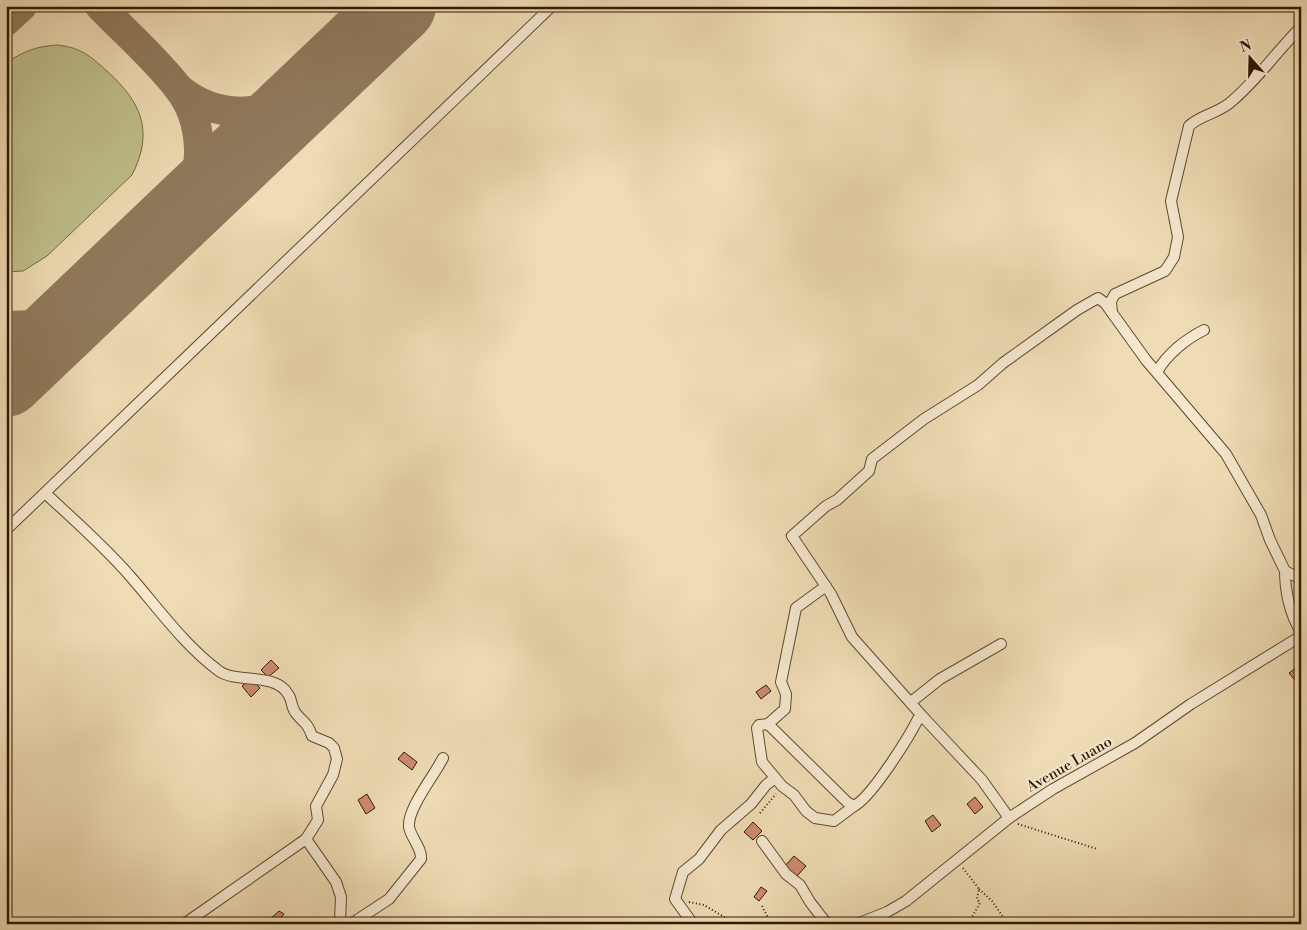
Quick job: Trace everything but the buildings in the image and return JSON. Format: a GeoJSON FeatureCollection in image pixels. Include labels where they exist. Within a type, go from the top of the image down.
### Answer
{"type":"FeatureCollection","features":[{"type":"Feature","properties":{"kind":"street"},"geometry":{"type":"LineString","coordinates":[[6,530],[552,6]]}},
{"type":"Feature","properties":{"kind":"street"},"geometry":{"type":"LineString","coordinates":[[1112,314],[1112,301],[1115,294],[1165,271],[1174,257],[1178,237],[1171,201],[1189,126],[1219,111],[1232,102],[1253,82],[1301,27]]}},
{"type":"Feature","properties":{"kind":"street"},"geometry":{"type":"LineString","coordinates":[[1009,818],[982,780],[852,637],[826,586],[792,536],[826,506],[838,500],[869,471],[872,459],[924,419],[978,385],[1003,363],[1087,304],[1098,298],[1226,454],[1261,515],[1270,540],[1285,571],[1285,581],[1292,612],[1301,634]]}},
{"type":"Feature","properties":{"kind":"street"},"geometry":{"type":"LineString","coordinates":[[1157,372],[1163,362],[1189,338],[1204,330]]}},
{"type":"Feature","properties":{"kind":"street"},"geometry":{"type":"LineString","coordinates":[[45,493],[121,566],[177,630],[216,669],[229,677],[253,678],[280,686],[288,693],[295,712],[307,723],[312,736],[330,742],[334,748],[337,765],[316,806],[318,820],[306,839],[184,924]]}},
{"type":"Feature","properties":{"kind":"street"},"geometry":{"type":"LineString","coordinates":[[1285,571],[1301,579]]}},
{"type":"Feature","properties":{"kind":"street"},"geometry":{"type":"LineString","coordinates":[[826,586],[796,608],[781,682],[786,694],[785,709],[768,724],[759,725],[757,733],[761,746],[762,762],[782,786],[794,795],[806,811],[815,818],[825,821],[840,818],[864,799],[890,766],[918,719],[924,718]]}},
{"type":"Feature","properties":{"kind":"street","name":"Avenue Luano"},"geometry":{"type":"LineString","coordinates":[[857,924],[887,912],[906,901],[1009,818],[1135,743],[1191,704],[1301,634]]}},
{"type":"Feature","properties":{"kind":"street"},"geometry":{"type":"LineString","coordinates":[[911,702],[940,679],[1001,644]]}},
{"type":"Feature","properties":{"kind":"street"},"geometry":{"type":"LineString","coordinates":[[768,724],[847,802],[854,806]]}},
{"type":"Feature","properties":{"kind":"street"},"geometry":{"type":"LineString","coordinates":[[352,924],[389,899],[421,859],[422,854],[410,832],[409,819],[414,803],[424,791],[443,758]]}},
{"type":"Feature","properties":{"kind":"street"},"geometry":{"type":"LineString","coordinates":[[693,924],[675,899],[683,872],[699,858],[721,830],[751,804],[766,785],[775,778]]}},
{"type":"Feature","properties":{"kind":"street"},"geometry":{"type":"LineString","coordinates":[[306,839],[336,882],[341,897],[340,921],[342,924]]}},
{"type":"Feature","properties":{"kind":"street"},"geometry":{"type":"LineString","coordinates":[[762,842],[786,874],[800,885],[827,924]]}},
{"type":"Feature","properties":{"kind":"path"},"geometry":{"type":"LineString","coordinates":[[760,813],[782,786]]}},
{"type":"Feature","properties":{"kind":"path"},"geometry":{"type":"LineString","coordinates":[[1009,818],[1013,822],[1097,849]]}},
{"type":"Feature","properties":{"kind":"path"},"geometry":{"type":"LineString","coordinates":[[957,860],[992,901],[1008,924]]}},
{"type":"Feature","properties":{"kind":"path"},"geometry":{"type":"LineString","coordinates":[[968,924],[980,905],[977,899],[979,888]]}},
{"type":"Feature","properties":{"kind":"path"},"geometry":{"type":"LineString","coordinates":[[675,899],[686,902],[698,902],[736,924]]}},
{"type":"Feature","properties":{"kind":"path"},"geometry":{"type":"LineString","coordinates":[[762,906],[767,916],[767,924]]}},
{"type":"Feature","properties":{"kind":"green space"},"geometry":{"type":"Polygon","coordinates":[[[58,45],[73,48],[91,57],[129,95],[141,119],[143,132],[139,160],[132,175],[47,256],[23,271],[6,272],[6,63],[31,50],[58,45]]]}},
{"type":"Feature","properties":{"kind":"taxiway"},"geometry":{"type":"LineString","coordinates":[[6,21],[22,6]]}},
{"type":"Feature","properties":{"kind":"taxiway"},"geometry":{"type":"LineString","coordinates":[[100,6],[170,78],[187,101],[193,115],[199,146],[196,176],[192,191],[185,204],[166,228]]}},
{"type":"Feature","properties":{"kind":"taxiway"},"geometry":{"type":"LineString","coordinates":[[179,89],[194,100],[210,107],[240,112],[272,107],[305,96]]}},
{"type":"Feature","properties":{"kind":"taxiway"},"geometry":{"type":"LineString","coordinates":[[6,326],[37,325],[75,315]]}},
{"type":"Feature","properties":{"kind":"runway"},"geometry":{"type":"LineString","coordinates":[[6,380],[399,6]]}}]}
